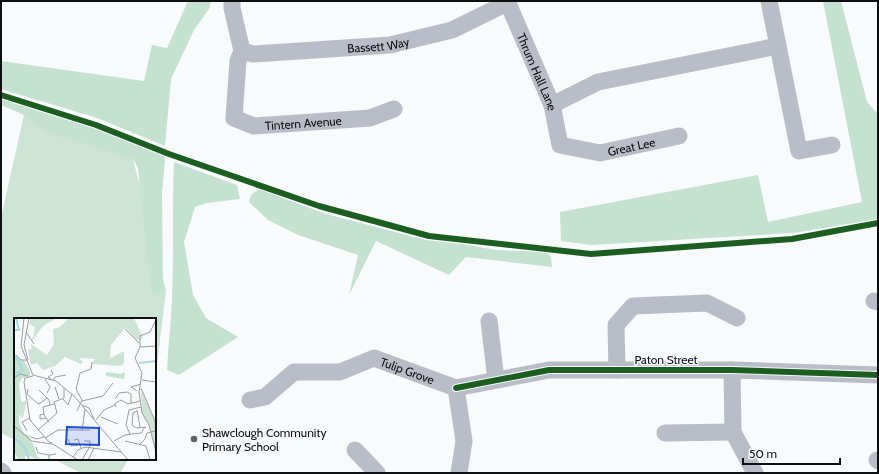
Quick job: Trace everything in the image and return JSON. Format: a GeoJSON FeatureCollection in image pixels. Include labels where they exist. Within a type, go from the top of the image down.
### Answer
{"type":"FeatureCollection","features":[{"type":"Feature","properties":{"kind":"street","name":"Tintern Avenue"},"geometry":{"type":"LineString","coordinates":[[232,1],[232,8],[242,51],[238,61],[234,118],[254,126],[370,118],[394,109]]}},
{"type":"Feature","properties":{"kind":"street"},"geometry":{"type":"LineString","coordinates":[[770,1],[799,151],[832,145]]}},
{"type":"Feature","properties":{"kind":"street","name":"Bassett Way"},"geometry":{"type":"LineString","coordinates":[[242,51],[253,54],[390,45],[452,30],[507,2]]}},
{"type":"Feature","properties":{"kind":"street","name":"Thrum Hall Lane"},"geometry":{"type":"LineString","coordinates":[[507,2],[552,105],[560,145]]}},
{"type":"Feature","properties":{"kind":"street"},"geometry":{"type":"LineString","coordinates":[[552,105],[598,82],[778,46]]}},
{"type":"Feature","properties":{"kind":"street","name":"Great Lee"},"geometry":{"type":"LineString","coordinates":[[560,145],[600,153],[679,136]]}},
{"type":"Feature","properties":{"kind":"street"},"geometry":{"type":"LineString","coordinates":[[617,370],[616,325],[633,306],[707,303],[737,318]]}},
{"type":"Feature","properties":{"kind":"street"},"geometry":{"type":"LineString","coordinates":[[490,321],[496,380]]}},
{"type":"Feature","properties":{"kind":"street","name":"Tulip Grove"},"geometry":{"type":"LineString","coordinates":[[262,401],[294,372],[340,372],[374,358],[456,388]]}},
{"type":"Feature","properties":{"kind":"street","name":"Paton Street"},"geometry":{"type":"LineString","coordinates":[[456,388],[549,370],[732,370],[878,375]]}},
{"type":"Feature","properties":{"kind":"street"},"geometry":{"type":"LineString","coordinates":[[732,370],[733,432],[755,473]]}},
{"type":"Feature","properties":{"kind":"street"},"geometry":{"type":"LineString","coordinates":[[456,388],[464,441],[460,473]]}},
{"type":"Feature","properties":{"kind":"street"},"geometry":{"type":"LineString","coordinates":[[665,433],[733,432]]}},
{"type":"Feature","properties":{"kind":"street"},"geometry":{"type":"LineString","coordinates":[[355,450],[377,473]]}},
{"type":"Feature","properties":{"kind":"green space"},"geometry":{"type":"Polygon","coordinates":[[[188,1],[211,1],[209,9],[194,30],[171,79],[165,146],[97,118],[1,89],[1,61],[144,81],[152,45],[167,48],[188,1]]]}},
{"type":"Feature","properties":{"kind":"green space"},"geometry":{"type":"Polygon","coordinates":[[[823,1],[841,1],[867,102],[878,114],[878,219],[793,233],[591,245],[561,241],[560,212],[758,175],[768,222],[862,202],[823,1]]]}},
{"type":"Feature","properties":{"kind":"green space"},"geometry":{"type":"Polygon","coordinates":[[[1,99],[95,126],[164,155],[165,160],[162,193],[163,290],[153,293],[150,284],[138,168],[133,159],[45,131],[24,115],[1,105],[1,99]]]}},
{"type":"Feature","properties":{"kind":"green space"},"geometry":{"type":"Polygon","coordinates":[[[24,115],[133,159],[166,290],[156,373],[156,318],[14,318],[14,440],[1,433],[1,218],[24,115]]]}},
{"type":"Feature","properties":{"kind":"green space"},"geometry":{"type":"Polygon","coordinates":[[[174,162],[237,185],[240,199],[207,203],[195,207],[184,242],[193,295],[206,318],[238,337],[179,375],[167,370],[173,282],[174,162]]]}},
{"type":"Feature","properties":{"kind":"green space"},"geometry":{"type":"Polygon","coordinates":[[[259,189],[326,214],[426,240],[496,250],[547,252],[551,257],[552,267],[466,257],[449,275],[376,241],[349,295],[358,255],[298,235],[268,220],[249,202],[251,195],[259,189]]]}},
{"type":"Feature","properties":{"kind":"green space"},"geometry":{"type":"Polygon","coordinates":[[[55,460],[128,460],[120,473],[81,473],[55,460]]]}},
{"type":"Feature","properties":{"kind":"cycle path"},"geometry":{"type":"LineString","coordinates":[[1,95],[96,125],[169,154],[319,206],[429,236],[591,254],[792,239],[878,223]]}},
{"type":"Feature","properties":{"kind":"cycle path"},"geometry":{"type":"LineString","coordinates":[[456,388],[549,370],[732,370],[878,375]]}},
{"type":"Feature","properties":{"kind":"place","name":"Shawclough Community Primary School"},"geometry":{"type":"Point","coordinates":[194,439]}}]}
